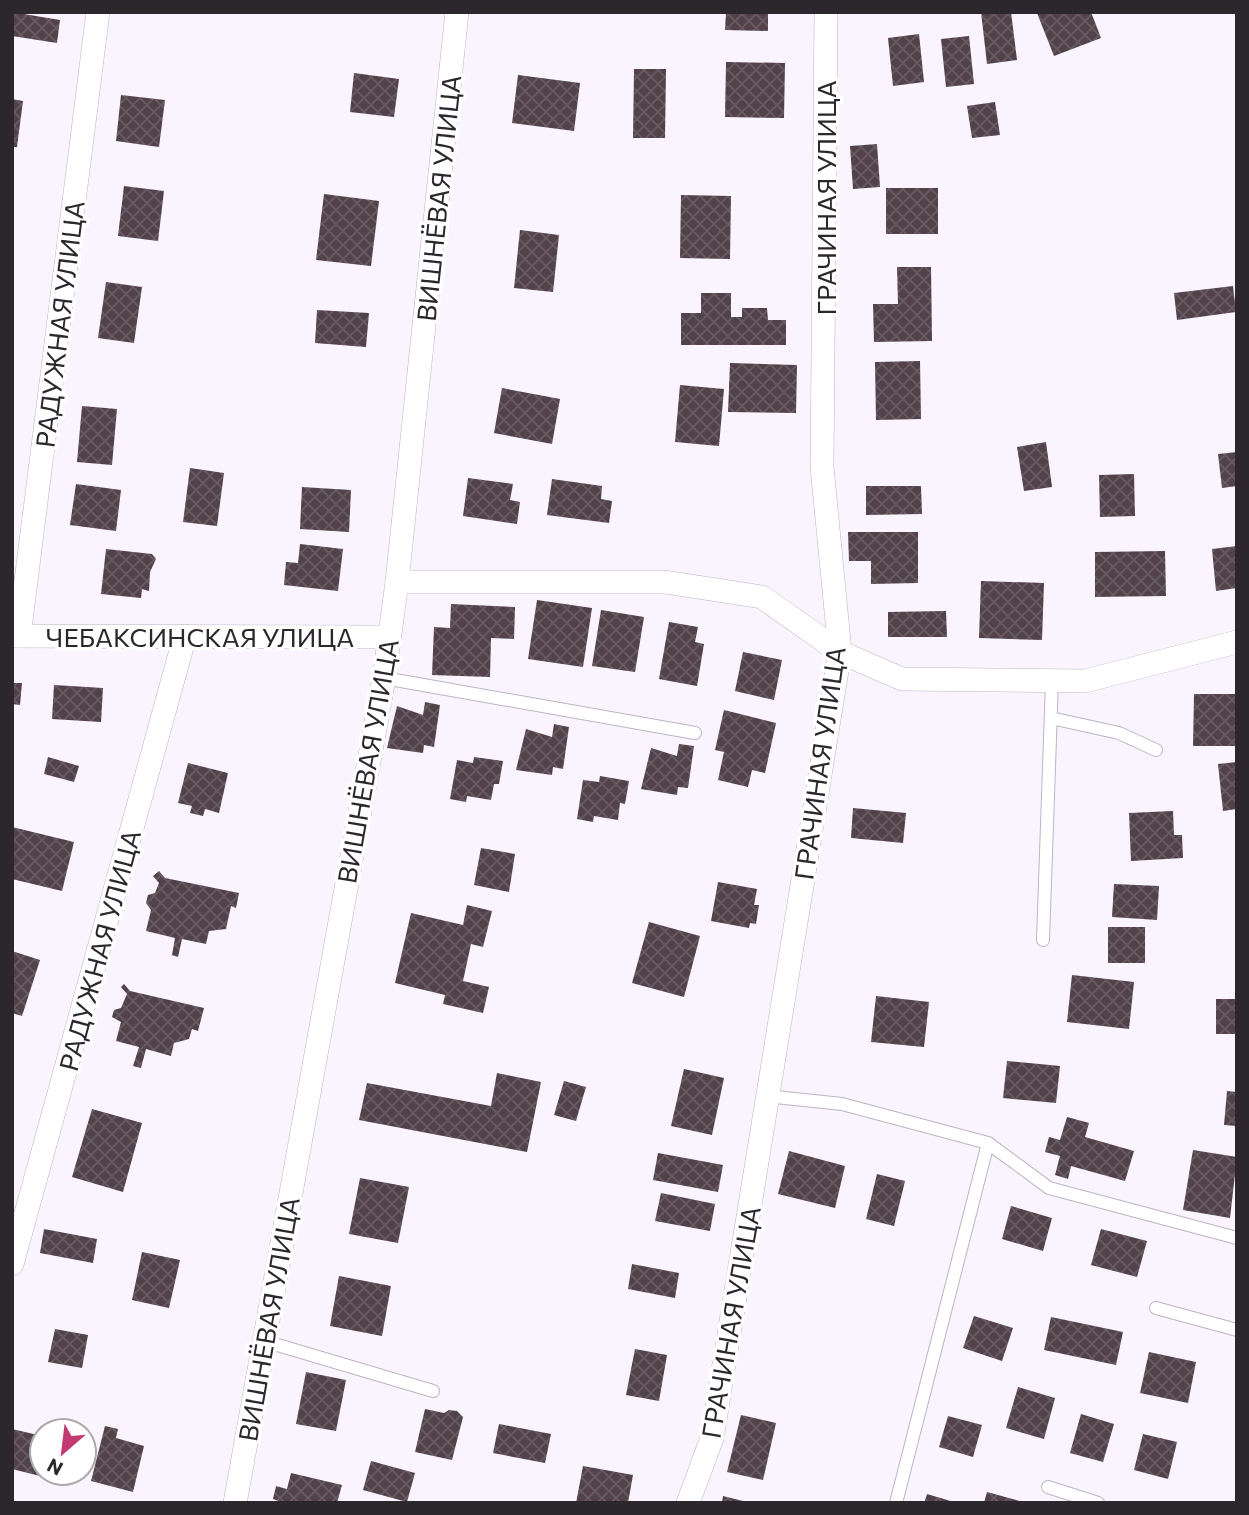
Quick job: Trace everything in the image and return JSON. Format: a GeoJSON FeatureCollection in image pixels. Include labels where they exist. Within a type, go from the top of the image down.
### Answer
{"type":"FeatureCollection","features":[{"type":"Feature","properties":{"kind":"street","name":"РАДУЖНАЯ УЛИЦА"},"geometry":{"type":"LineString","coordinates":[[16,636],[98,12]]}},
{"type":"Feature","properties":{"kind":"street","name":"ВИШНЁВАЯ УЛИЦА"},"geometry":{"type":"LineString","coordinates":[[235,1503],[384,678],[397,582],[457,12]]}},
{"type":"Feature","properties":{"kind":"street","name":"ГРАЧИНАЯ УЛИЦА"},"geometry":{"type":"LineString","coordinates":[[688,1503],[712,1438],[839,652],[822,467],[826,12]]}},
{"type":"Feature","properties":{"kind":"street"},"geometry":{"type":"LineString","coordinates":[[397,582],[665,582],[762,597],[839,652],[902,679],[1085,681],[1237,642]]}},
{"type":"Feature","properties":{"kind":"street","name":"ЧЕБАКСИНСКАЯ УЛИЦА"},"geometry":{"type":"LineString","coordinates":[[16,636],[388,637]]}},
{"type":"Feature","properties":{"kind":"street","name":"РАДУЖНАЯ УЛИЦА"},"geometry":{"type":"LineString","coordinates":[[12,1264],[185,636]]}},
{"type":"Feature","properties":{"kind":"lane"},"geometry":{"type":"LineString","coordinates":[[384,678],[695,733]]}},
{"type":"Feature","properties":{"kind":"lane"},"geometry":{"type":"LineString","coordinates":[[1043,940],[1052,681]]}},
{"type":"Feature","properties":{"kind":"lane"},"geometry":{"type":"LineString","coordinates":[[1051,718],[1119,733],[1157,750]]}},
{"type":"Feature","properties":{"kind":"lane"},"geometry":{"type":"LineString","coordinates":[[766,1096],[842,1104],[988,1143],[1048,1188],[1237,1238]]}},
{"type":"Feature","properties":{"kind":"lane"},"geometry":{"type":"LineString","coordinates":[[896,1503],[988,1143]]}},
{"type":"Feature","properties":{"kind":"lane"},"geometry":{"type":"LineString","coordinates":[[1156,1308],[1237,1330]]}},
{"type":"Feature","properties":{"kind":"lane"},"geometry":{"type":"LineString","coordinates":[[264,1341],[433,1391]]}},
{"type":"Feature","properties":{"kind":"lane"},"geometry":{"type":"LineString","coordinates":[[1048,1487],[1098,1503]]}},
{"type":"Feature","properties":{"kind":"building"},"geometry":{"type":"Polygon","coordinates":[[[12,12],[60,20],[57,43],[12,36],[12,12]]]}},
{"type":"Feature","properties":{"kind":"building"},"geometry":{"type":"Polygon","coordinates":[[[726,12],[768,12],[768,31],[725,30],[726,12]]]}},
{"type":"Feature","properties":{"kind":"building"},"geometry":{"type":"Polygon","coordinates":[[[981,12],[1011,12],[1017,60],[987,64],[981,12]]]}},
{"type":"Feature","properties":{"kind":"building"},"geometry":{"type":"Polygon","coordinates":[[[1091,12],[1101,38],[1054,56],[1037,13],[1091,12]]]}},
{"type":"Feature","properties":{"kind":"building"},"geometry":{"type":"Polygon","coordinates":[[[919,34],[924,82],[893,86],[888,38],[919,34]]]}},
{"type":"Feature","properties":{"kind":"building"},"geometry":{"type":"Polygon","coordinates":[[[969,36],[974,84],[946,87],[941,39],[969,36]]]}},
{"type":"Feature","properties":{"kind":"building"},"geometry":{"type":"Polygon","coordinates":[[[726,62],[785,63],[784,118],[725,117],[726,62]]]}},
{"type":"Feature","properties":{"kind":"building"},"geometry":{"type":"Polygon","coordinates":[[[634,69],[666,69],[665,138],[633,138],[634,69]]]}},
{"type":"Feature","properties":{"kind":"building"},"geometry":{"type":"Polygon","coordinates":[[[354,73],[399,79],[394,117],[350,112],[354,73]]]}},
{"type":"Feature","properties":{"kind":"building"},"geometry":{"type":"Polygon","coordinates":[[[518,75],[580,83],[574,131],[512,123],[518,75]]]}},
{"type":"Feature","properties":{"kind":"building"},"geometry":{"type":"Polygon","coordinates":[[[121,95],[165,100],[159,147],[116,141],[121,95]]]}},
{"type":"Feature","properties":{"kind":"building"},"geometry":{"type":"Polygon","coordinates":[[[12,99],[23,101],[17,147],[12,147],[12,99]]]}},
{"type":"Feature","properties":{"kind":"building"},"geometry":{"type":"Polygon","coordinates":[[[995,102],[1000,135],[972,138],[967,106],[995,102]]]}},
{"type":"Feature","properties":{"kind":"building"},"geometry":{"type":"Polygon","coordinates":[[[877,144],[880,187],[853,189],[850,146],[877,144]]]}},
{"type":"Feature","properties":{"kind":"building"},"geometry":{"type":"Polygon","coordinates":[[[124,186],[164,191],[158,241],[118,236],[124,186]]]}},
{"type":"Feature","properties":{"kind":"building"},"geometry":{"type":"Polygon","coordinates":[[[886,188],[938,188],[938,234],[886,234],[886,188]]]}},
{"type":"Feature","properties":{"kind":"building"},"geometry":{"type":"Polygon","coordinates":[[[324,194],[379,201],[371,266],[316,260],[324,194]]]}},
{"type":"Feature","properties":{"kind":"building"},"geometry":{"type":"Polygon","coordinates":[[[681,195],[731,196],[730,259],[680,258],[681,195]]]}},
{"type":"Feature","properties":{"kind":"building"},"geometry":{"type":"Polygon","coordinates":[[[520,230],[559,235],[553,292],[514,288],[520,230]]]}},
{"type":"Feature","properties":{"kind":"building"},"geometry":{"type":"Polygon","coordinates":[[[897,267],[931,267],[932,341],[874,342],[873,304],[898,304],[897,267]]]}},
{"type":"Feature","properties":{"kind":"building"},"geometry":{"type":"Polygon","coordinates":[[[106,282],[142,287],[134,343],[98,338],[106,282]]]}},
{"type":"Feature","properties":{"kind":"building"},"geometry":{"type":"Polygon","coordinates":[[[1233,286],[1236,312],[1177,320],[1174,293],[1233,286]]]}},
{"type":"Feature","properties":{"kind":"building"},"geometry":{"type":"Polygon","coordinates":[[[701,293],[731,293],[731,317],[742,317],[742,308],[767,308],[768,320],[786,320],[786,345],[681,345],[681,313],[701,313],[701,293]]]}},
{"type":"Feature","properties":{"kind":"building"},"geometry":{"type":"Polygon","coordinates":[[[317,310],[369,313],[366,347],[315,343],[317,310]]]}},
{"type":"Feature","properties":{"kind":"building"},"geometry":{"type":"Polygon","coordinates":[[[920,361],[921,419],[876,420],[875,362],[920,361]]]}},
{"type":"Feature","properties":{"kind":"building"},"geometry":{"type":"Polygon","coordinates":[[[730,363],[797,365],[796,413],[728,412],[730,363]]]}},
{"type":"Feature","properties":{"kind":"building"},"geometry":{"type":"Polygon","coordinates":[[[680,385],[724,389],[719,446],[675,442],[680,385]]]}},
{"type":"Feature","properties":{"kind":"building"},"geometry":{"type":"Polygon","coordinates":[[[502,388],[560,399],[552,444],[494,433],[502,388]]]}},
{"type":"Feature","properties":{"kind":"building"},"geometry":{"type":"Polygon","coordinates":[[[82,406],[117,409],[112,465],[77,462],[82,406]]]}},
{"type":"Feature","properties":{"kind":"building"},"geometry":{"type":"Polygon","coordinates":[[[1046,442],[1052,487],[1024,491],[1017,447],[1046,442]]]}},
{"type":"Feature","properties":{"kind":"building"},"geometry":{"type":"Polygon","coordinates":[[[1237,452],[1237,486],[1222,488],[1218,454],[1237,452]]]}},
{"type":"Feature","properties":{"kind":"building"},"geometry":{"type":"Polygon","coordinates":[[[190,468],[224,473],[217,526],[183,522],[190,468]]]}},
{"type":"Feature","properties":{"kind":"building"},"geometry":{"type":"Polygon","coordinates":[[[1134,474],[1135,516],[1100,517],[1099,475],[1134,474]]]}},
{"type":"Feature","properties":{"kind":"building"},"geometry":{"type":"Polygon","coordinates":[[[468,478],[513,484],[510,500],[520,502],[517,524],[463,516],[468,478]]]}},
{"type":"Feature","properties":{"kind":"building"},"geometry":{"type":"Polygon","coordinates":[[[552,479],[602,486],[601,499],[612,501],[609,523],[547,515],[552,479]]]}},
{"type":"Feature","properties":{"kind":"building"},"geometry":{"type":"Polygon","coordinates":[[[76,484],[121,490],[116,531],[70,525],[76,484]]]}},
{"type":"Feature","properties":{"kind":"building"},"geometry":{"type":"Polygon","coordinates":[[[866,486],[921,486],[922,514],[866,515],[866,486]]]}},
{"type":"Feature","properties":{"kind":"building"},"geometry":{"type":"Polygon","coordinates":[[[302,487],[351,490],[349,532],[300,529],[302,487]]]}},
{"type":"Feature","properties":{"kind":"building"},"geometry":{"type":"Polygon","coordinates":[[[848,532],[918,532],[918,583],[871,584],[871,561],[849,561],[848,532]]]}},
{"type":"Feature","properties":{"kind":"building"},"geometry":{"type":"Polygon","coordinates":[[[300,544],[343,549],[338,591],[284,585],[286,562],[298,563],[300,544]]]}},
{"type":"Feature","properties":{"kind":"building"},"geometry":{"type":"Polygon","coordinates":[[[1237,546],[1237,588],[1216,591],[1212,549],[1237,546]]]}},
{"type":"Feature","properties":{"kind":"building"},"geometry":{"type":"Polygon","coordinates":[[[106,549],[152,554],[156,559],[150,572],[149,591],[142,589],[141,598],[101,594],[106,549]]]}},
{"type":"Feature","properties":{"kind":"building"},"geometry":{"type":"Polygon","coordinates":[[[1165,551],[1166,596],[1095,597],[1095,552],[1165,551]]]}},
{"type":"Feature","properties":{"kind":"building"},"geometry":{"type":"Polygon","coordinates":[[[981,581],[1044,583],[1042,640],[979,638],[981,581]]]}},
{"type":"Feature","properties":{"kind":"building"},"geometry":{"type":"Polygon","coordinates":[[[537,600],[592,608],[583,667],[528,659],[537,600]]]}},
{"type":"Feature","properties":{"kind":"building"},"geometry":{"type":"Polygon","coordinates":[[[451,604],[515,607],[514,639],[491,638],[490,677],[432,675],[434,627],[450,628],[451,604]]]}},
{"type":"Feature","properties":{"kind":"building"},"geometry":{"type":"Polygon","coordinates":[[[601,610],[644,617],[635,672],[592,666],[601,610]]]}},
{"type":"Feature","properties":{"kind":"building"},"geometry":{"type":"Polygon","coordinates":[[[946,611],[947,637],[888,637],[888,612],[946,611]]]}},
{"type":"Feature","properties":{"kind":"building"},"geometry":{"type":"Polygon","coordinates":[[[669,622],[698,627],[695,642],[704,644],[697,686],[659,679],[669,622]]]}},
{"type":"Feature","properties":{"kind":"building"},"geometry":{"type":"Polygon","coordinates":[[[743,652],[782,660],[774,700],[735,691],[743,652]]]}},
{"type":"Feature","properties":{"kind":"building"},"geometry":{"type":"Polygon","coordinates":[[[12,683],[22,683],[20,705],[12,704],[12,683]]]}},
{"type":"Feature","properties":{"kind":"building"},"geometry":{"type":"Polygon","coordinates":[[[54,685],[103,688],[101,722],[52,719],[54,685]]]}},
{"type":"Feature","properties":{"kind":"building"},"geometry":{"type":"Polygon","coordinates":[[[1194,694],[1237,694],[1237,746],[1193,746],[1194,694]]]}},
{"type":"Feature","properties":{"kind":"building"},"geometry":{"type":"Polygon","coordinates":[[[425,702],[440,705],[434,747],[424,745],[423,753],[387,748],[397,706],[423,715],[425,702]]]}},
{"type":"Feature","properties":{"kind":"building"},"geometry":{"type":"Polygon","coordinates":[[[724,710],[776,723],[765,773],[752,770],[748,787],[718,780],[724,752],[715,750],[724,710]]]}},
{"type":"Feature","properties":{"kind":"building"},"geometry":{"type":"Polygon","coordinates":[[[554,724],[569,727],[563,769],[553,767],[552,775],[516,770],[526,729],[552,737],[554,724]]]}},
{"type":"Feature","properties":{"kind":"building"},"geometry":{"type":"Polygon","coordinates":[[[679,744],[694,746],[688,788],[678,787],[677,795],[641,789],[651,748],[677,756],[679,744]]]}},
{"type":"Feature","properties":{"kind":"building"},"geometry":{"type":"Polygon","coordinates":[[[48,757],[79,766],[74,782],[44,774],[48,757]]]}},
{"type":"Feature","properties":{"kind":"building"},"geometry":{"type":"Polygon","coordinates":[[[474,757],[503,761],[499,784],[494,784],[491,800],[467,796],[466,802],[450,799],[457,760],[473,763],[474,757]]]}},
{"type":"Feature","properties":{"kind":"building"},"geometry":{"type":"Polygon","coordinates":[[[1237,762],[1237,809],[1223,811],[1218,764],[1237,762]]]}},
{"type":"Feature","properties":{"kind":"building"},"geometry":{"type":"Polygon","coordinates":[[[188,763],[228,773],[219,813],[205,809],[203,816],[190,813],[192,806],[178,803],[188,763]]]}},
{"type":"Feature","properties":{"kind":"building"},"geometry":{"type":"Polygon","coordinates":[[[600,776],[629,781],[625,804],[620,803],[618,820],[594,816],[593,822],[577,819],[583,780],[599,782],[600,776]]]}},
{"type":"Feature","properties":{"kind":"building"},"geometry":{"type":"Polygon","coordinates":[[[853,808],[906,813],[903,843],[851,838],[853,808]]]}},
{"type":"Feature","properties":{"kind":"building"},"geometry":{"type":"Polygon","coordinates":[[[1173,811],[1174,835],[1182,835],[1183,858],[1131,861],[1129,813],[1173,811]]]}},
{"type":"Feature","properties":{"kind":"building"},"geometry":{"type":"Polygon","coordinates":[[[12,827],[74,842],[62,891],[12,879],[12,827]]]}},
{"type":"Feature","properties":{"kind":"building"},"geometry":{"type":"Polygon","coordinates":[[[481,848],[515,854],[509,892],[474,885],[481,848]]]}},
{"type":"Feature","properties":{"kind":"building"},"geometry":{"type":"Polygon","coordinates":[[[159,871],[165,878],[239,893],[236,908],[231,906],[226,929],[209,931],[206,944],[182,939],[178,957],[172,955],[175,938],[146,931],[151,910],[146,903],[148,895],[155,893],[159,883],[153,876],[159,871]]]}},
{"type":"Feature","properties":{"kind":"building"},"geometry":{"type":"Polygon","coordinates":[[[718,882],[757,889],[754,905],[759,905],[756,924],[750,923],[749,928],[711,921],[718,882]]]}},
{"type":"Feature","properties":{"kind":"building"},"geometry":{"type":"Polygon","coordinates":[[[1114,884],[1159,886],[1157,920],[1112,917],[1114,884]]]}},
{"type":"Feature","properties":{"kind":"building"},"geometry":{"type":"Polygon","coordinates":[[[467,905],[492,911],[483,947],[471,944],[463,981],[489,987],[483,1013],[443,1004],[445,995],[395,983],[411,913],[463,925],[467,905]]]}},
{"type":"Feature","properties":{"kind":"building"},"geometry":{"type":"Polygon","coordinates":[[[649,922],[700,936],[684,997],[632,983],[649,922]]]}},
{"type":"Feature","properties":{"kind":"building"},"geometry":{"type":"Polygon","coordinates":[[[1108,927],[1145,927],[1145,963],[1108,963],[1108,927]]]}},
{"type":"Feature","properties":{"kind":"building"},"geometry":{"type":"Polygon","coordinates":[[[12,951],[40,960],[22,1016],[12,1013],[12,951]]]}},
{"type":"Feature","properties":{"kind":"building"},"geometry":{"type":"Polygon","coordinates":[[[1072,975],[1134,982],[1129,1029],[1067,1022],[1072,975]]]}},
{"type":"Feature","properties":{"kind":"building"},"geometry":{"type":"Polygon","coordinates":[[[124,984],[130,991],[204,1008],[198,1031],[192,1029],[189,1039],[174,1043],[171,1056],[146,1049],[141,1068],[133,1066],[139,1047],[116,1041],[121,1022],[112,1017],[114,1010],[121,1008],[127,994],[121,987],[124,984]]]}},
{"type":"Feature","properties":{"kind":"building"},"geometry":{"type":"Polygon","coordinates":[[[876,996],[929,1002],[924,1047],[871,1042],[876,996]]]}},
{"type":"Feature","properties":{"kind":"building"},"geometry":{"type":"Polygon","coordinates":[[[1216,999],[1237,999],[1237,1034],[1216,1034],[1216,999]]]}},
{"type":"Feature","properties":{"kind":"building"},"geometry":{"type":"Polygon","coordinates":[[[1007,1061],[1060,1066],[1056,1103],[1003,1098],[1007,1061]]]}},
{"type":"Feature","properties":{"kind":"building"},"geometry":{"type":"Polygon","coordinates":[[[684,1069],[724,1078],[712,1135],[671,1126],[684,1069]]]}},
{"type":"Feature","properties":{"kind":"building"},"geometry":{"type":"Polygon","coordinates":[[[497,1073],[541,1082],[527,1152],[359,1120],[367,1083],[491,1106],[497,1073]]]}},
{"type":"Feature","properties":{"kind":"building"},"geometry":{"type":"Polygon","coordinates":[[[564,1081],[586,1087],[576,1121],[554,1115],[564,1081]]]}},
{"type":"Feature","properties":{"kind":"building"},"geometry":{"type":"Polygon","coordinates":[[[1227,1091],[1237,1092],[1237,1126],[1224,1125],[1227,1091]]]}},
{"type":"Feature","properties":{"kind":"building"},"geometry":{"type":"Polygon","coordinates":[[[92,1109],[142,1123],[123,1192],[72,1177],[92,1109]]]}},
{"type":"Feature","properties":{"kind":"building"},"geometry":{"type":"Polygon","coordinates":[[[1067,1117],[1089,1123],[1085,1137],[1134,1151],[1125,1181],[1071,1166],[1068,1179],[1055,1175],[1060,1156],[1045,1152],[1049,1137],[1060,1140],[1067,1117]]]}},
{"type":"Feature","properties":{"kind":"building"},"geometry":{"type":"Polygon","coordinates":[[[1193,1150],[1237,1157],[1230,1218],[1183,1210],[1193,1150]]]}},
{"type":"Feature","properties":{"kind":"building"},"geometry":{"type":"Polygon","coordinates":[[[789,1151],[845,1166],[835,1208],[778,1194],[789,1151]]]}},
{"type":"Feature","properties":{"kind":"building"},"geometry":{"type":"Polygon","coordinates":[[[658,1153],[723,1165],[718,1192],[653,1180],[658,1153]]]}},
{"type":"Feature","properties":{"kind":"building"},"geometry":{"type":"Polygon","coordinates":[[[877,1174],[905,1181],[894,1226],[866,1219],[877,1174]]]}},
{"type":"Feature","properties":{"kind":"building"},"geometry":{"type":"Polygon","coordinates":[[[360,1178],[409,1187],[398,1243],[349,1234],[360,1178]]]}},
{"type":"Feature","properties":{"kind":"building"},"geometry":{"type":"Polygon","coordinates":[[[661,1193],[715,1204],[710,1231],[655,1221],[661,1193]]]}},
{"type":"Feature","properties":{"kind":"building"},"geometry":{"type":"Polygon","coordinates":[[[1011,1206],[1052,1218],[1043,1251],[1002,1239],[1011,1206]]]}},
{"type":"Feature","properties":{"kind":"building"},"geometry":{"type":"Polygon","coordinates":[[[44,1229],[97,1239],[93,1263],[40,1253],[44,1229]]]}},
{"type":"Feature","properties":{"kind":"building"},"geometry":{"type":"Polygon","coordinates":[[[1101,1229],[1147,1241],[1137,1277],[1091,1265],[1101,1229]]]}},
{"type":"Feature","properties":{"kind":"building"},"geometry":{"type":"Polygon","coordinates":[[[142,1252],[180,1260],[169,1308],[132,1300],[142,1252]]]}},
{"type":"Feature","properties":{"kind":"building"},"geometry":{"type":"Polygon","coordinates":[[[632,1264],[679,1273],[675,1298],[628,1289],[632,1264]]]}},
{"type":"Feature","properties":{"kind":"building"},"geometry":{"type":"Polygon","coordinates":[[[339,1276],[391,1286],[382,1336],[330,1326],[339,1276]]]}},
{"type":"Feature","properties":{"kind":"building"},"geometry":{"type":"Polygon","coordinates":[[[974,1316],[1013,1328],[1002,1361],[963,1348],[974,1316]]]}},
{"type":"Feature","properties":{"kind":"building"},"geometry":{"type":"Polygon","coordinates":[[[1051,1317],[1123,1332],[1116,1365],[1044,1350],[1051,1317]]]}},
{"type":"Feature","properties":{"kind":"building"},"geometry":{"type":"Polygon","coordinates":[[[55,1329],[88,1335],[82,1368],[48,1362],[55,1329]]]}},
{"type":"Feature","properties":{"kind":"building"},"geometry":{"type":"Polygon","coordinates":[[[635,1349],[667,1355],[659,1401],[626,1395],[635,1349]]]}},
{"type":"Feature","properties":{"kind":"building"},"geometry":{"type":"Polygon","coordinates":[[[1149,1352],[1196,1362],[1188,1403],[1140,1393],[1149,1352]]]}},
{"type":"Feature","properties":{"kind":"building"},"geometry":{"type":"Polygon","coordinates":[[[306,1372],[346,1380],[336,1431],[296,1424],[306,1372]]]}},
{"type":"Feature","properties":{"kind":"building"},"geometry":{"type":"Polygon","coordinates":[[[1018,1387],[1055,1398],[1044,1439],[1006,1428],[1018,1387]]]}},
{"type":"Feature","properties":{"kind":"building"},"geometry":{"type":"Polygon","coordinates":[[[425,1409],[444,1413],[449,1410],[457,1411],[463,1417],[452,1460],[415,1452],[425,1409]]]}},
{"type":"Feature","properties":{"kind":"building"},"geometry":{"type":"Polygon","coordinates":[[[1081,1414],[1114,1424],[1103,1462],[1070,1453],[1081,1414]]]}},
{"type":"Feature","properties":{"kind":"building"},"geometry":{"type":"Polygon","coordinates":[[[741,1415],[776,1423],[763,1480],[727,1472],[741,1415]]]}},
{"type":"Feature","properties":{"kind":"building"},"geometry":{"type":"Polygon","coordinates":[[[948,1416],[982,1425],[973,1457],[939,1447],[948,1416]]]}},
{"type":"Feature","properties":{"kind":"building"},"geometry":{"type":"Polygon","coordinates":[[[499,1424],[551,1434],[545,1463],[493,1453],[499,1424]]]}},
{"type":"Feature","properties":{"kind":"building"},"geometry":{"type":"Polygon","coordinates":[[[105,1426],[118,1429],[116,1438],[144,1446],[133,1492],[98,1483],[98,1454],[105,1426]]]}},
{"type":"Feature","properties":{"kind":"building"},"geometry":{"type":"Polygon","coordinates":[[[12,1429],[28,1433],[28,1473],[12,1469],[12,1429]]]}},
{"type":"Feature","properties":{"kind":"building"},"geometry":{"type":"Polygon","coordinates":[[[1143,1434],[1177,1442],[1168,1479],[1134,1470],[1143,1434]]]}},
{"type":"Feature","properties":{"kind":"building"},"geometry":{"type":"Polygon","coordinates":[[[371,1461],[415,1473],[407,1502],[363,1490],[371,1461]]]}},
{"type":"Feature","properties":{"kind":"building"},"geometry":{"type":"Polygon","coordinates":[[[583,1466],[633,1475],[628,1503],[576,1503],[583,1466]]]}},
{"type":"Feature","properties":{"kind":"building"},"geometry":{"type":"Polygon","coordinates":[[[291,1473],[342,1485],[337,1503],[284,1503],[273,1499],[276,1486],[287,1489],[291,1473]]]}},
{"type":"Feature","properties":{"kind":"building"},"geometry":{"type":"Polygon","coordinates":[[[987,1492],[1023,1502],[1023,1503],[984,1503],[987,1492]]]}},
{"type":"Feature","properties":{"kind":"building"},"geometry":{"type":"Polygon","coordinates":[[[927,1494],[954,1502],[924,1503],[927,1494]]]}},
{"type":"Feature","properties":{"kind":"building"},"geometry":{"type":"Polygon","coordinates":[[[723,1496],[747,1502],[722,1503],[723,1496]]]}}]}
